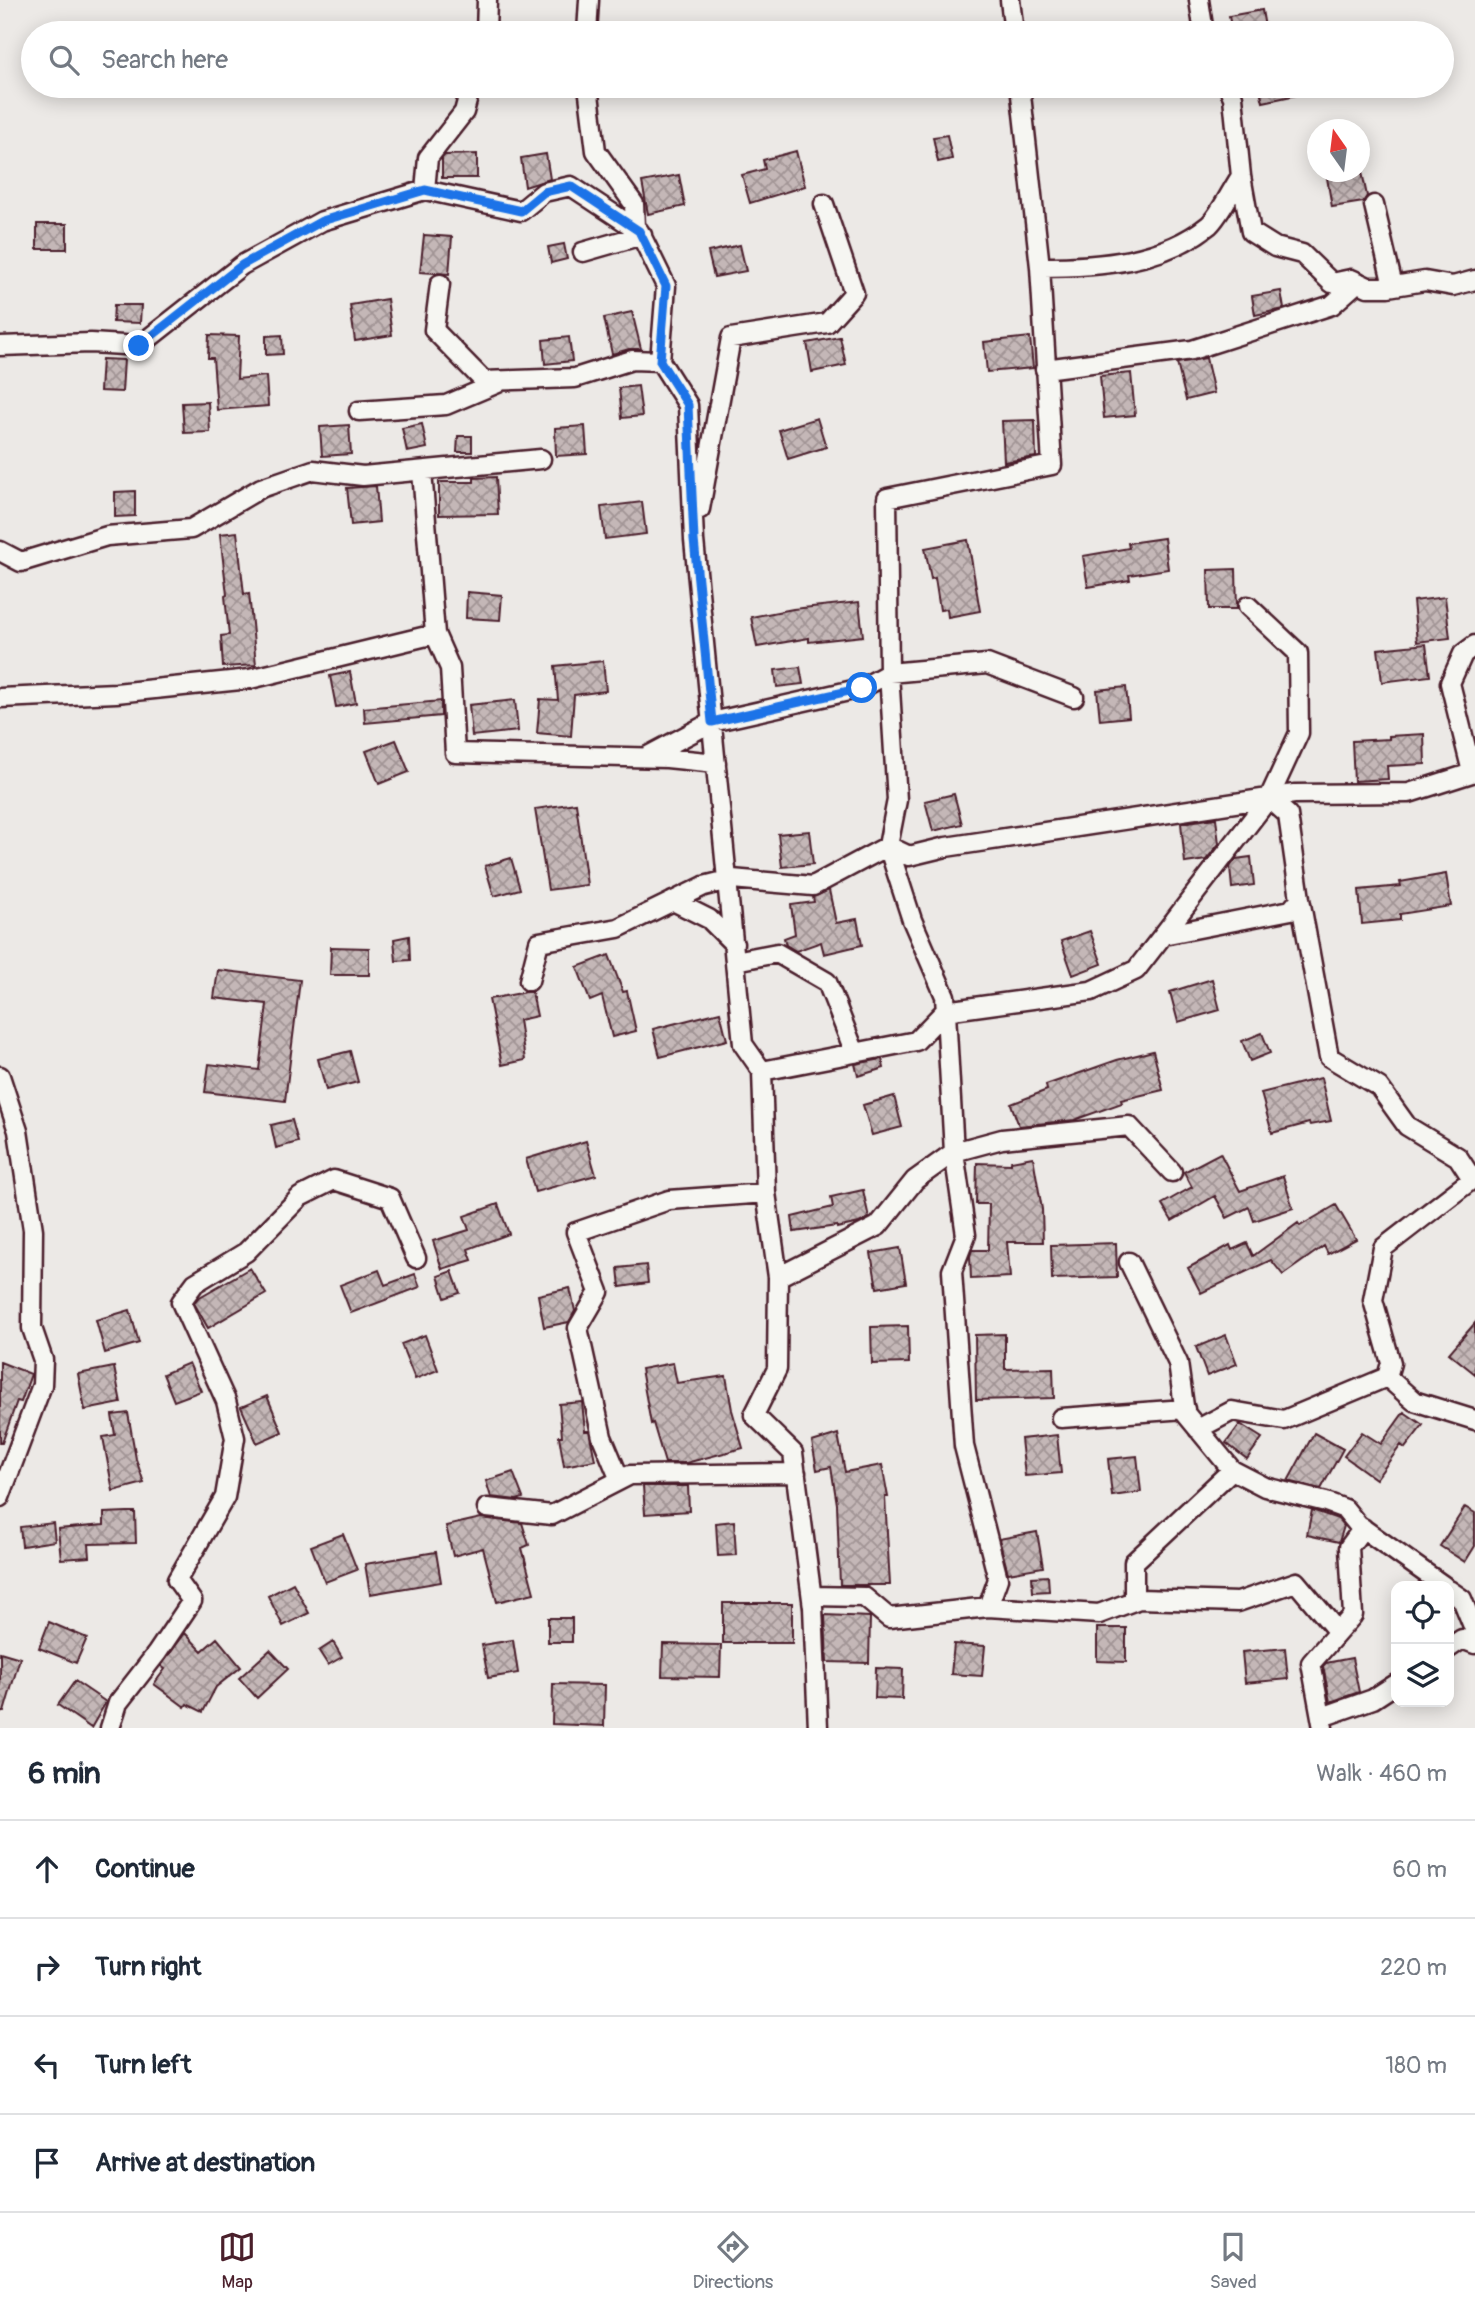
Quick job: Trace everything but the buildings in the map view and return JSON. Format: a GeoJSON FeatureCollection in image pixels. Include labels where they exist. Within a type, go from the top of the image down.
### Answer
{"type":"FeatureCollection","features":[{"type":"Feature","properties":{"kind":"street"},"geometry":{"type":"LineString","coordinates":[[486,21],[487,0]]}},
{"type":"Feature","properties":{"kind":"street"},"geometry":{"type":"LineString","coordinates":[[588,21],[589,0]]}},
{"type":"Feature","properties":{"kind":"street"},"geometry":{"type":"LineString","coordinates":[[1010,0],[1013,21]]}},
{"type":"Feature","properties":{"kind":"street"},"geometry":{"type":"LineString","coordinates":[[1199,0],[1202,21]]}},
{"type":"Feature","properties":{"kind":"street"},"geometry":{"type":"LineString","coordinates":[[425,190],[428,158],[464,112],[468,98]]}},
{"type":"Feature","properties":{"kind":"street"},"geometry":{"type":"LineString","coordinates":[[589,98],[596,151],[634,204],[638,231],[666,286],[660,361],[688,405],[694,540],[743,1044],[762,1071],[766,1193],[778,1277],[777,1369],[754,1415],[793,1453],[811,1596],[818,1728]]}},
{"type":"Feature","properties":{"kind":"street"},"geometry":{"type":"LineString","coordinates":[[988,1607],[998,1579],[964,1446],[952,1271],[966,1235],[954,1152],[944,996],[912,919],[888,846],[897,800],[889,673],[887,498],[1052,465],[1040,267],[1021,98]]}},
{"type":"Feature","properties":{"kind":"street"},"geometry":{"type":"LineString","coordinates":[[1233,98],[1241,176],[1251,232],[1275,247],[1302,254],[1332,283],[1351,279],[1368,287],[1425,281],[1453,286],[1475,280]]}},
{"type":"Feature","properties":{"kind":"street"},"geometry":{"type":"LineString","coordinates":[[1040,267],[1086,267],[1134,259],[1172,248],[1211,223],[1241,176]]}},
{"type":"Feature","properties":{"kind":"street"},"geometry":{"type":"LineString","coordinates":[[0,346],[91,343],[139,346],[242,265],[322,221],[425,190],[521,211],[544,192],[571,186],[638,231]]}},
{"type":"Feature","properties":{"kind":"street"},"geometry":{"type":"LineString","coordinates":[[694,540],[731,338],[827,323],[854,293],[824,204]]}},
{"type":"Feature","properties":{"kind":"street"},"geometry":{"type":"LineString","coordinates":[[1374,205],[1393,286]]}},
{"type":"Feature","properties":{"kind":"street"},"geometry":{"type":"LineString","coordinates":[[583,252],[638,231]]}},
{"type":"Feature","properties":{"kind":"street"},"geometry":{"type":"LineString","coordinates":[[1045,369],[1192,350],[1332,305],[1357,282]]}},
{"type":"Feature","properties":{"kind":"street"},"geometry":{"type":"LineString","coordinates":[[440,284],[434,330],[484,381],[575,378],[632,360],[660,361]]}},
{"type":"Feature","properties":{"kind":"street"},"geometry":{"type":"LineString","coordinates":[[359,411],[446,405],[502,381]]}},
{"type":"Feature","properties":{"kind":"street"},"geometry":{"type":"LineString","coordinates":[[0,551],[21,562],[107,536],[191,529],[261,488],[313,470],[362,475],[541,458]]}},
{"type":"Feature","properties":{"kind":"street"},"geometry":{"type":"LineString","coordinates":[[422,471],[435,634],[450,668],[455,752],[645,757],[716,762]]}},
{"type":"Feature","properties":{"kind":"street"},"geometry":{"type":"LineString","coordinates":[[762,1071],[916,1041],[945,1010],[1091,991],[1136,970],[1269,798],[1299,733],[1298,653],[1248,606]]}},
{"type":"Feature","properties":{"kind":"street"},"geometry":{"type":"LineString","coordinates":[[0,698],[116,692],[250,679],[435,634]]}},
{"type":"Feature","properties":{"kind":"street"},"geometry":{"type":"LineString","coordinates":[[888,846],[909,856],[946,847],[1294,794],[1409,793],[1474,772],[1450,684],[1463,654],[1475,645]]}},
{"type":"Feature","properties":{"kind":"street"},"geometry":{"type":"LineString","coordinates":[[645,757],[712,722],[862,688],[889,673],[987,664],[1074,697]]}},
{"type":"Feature","properties":{"kind":"street"},"geometry":{"type":"LineString","coordinates":[[1269,798],[1288,815],[1300,899],[1329,1057],[1379,1087],[1407,1126],[1458,1157],[1474,1178],[1383,1248],[1373,1300],[1391,1363],[1387,1377]]}},
{"type":"Feature","properties":{"kind":"street"},"geometry":{"type":"LineString","coordinates":[[529,981],[539,942],[618,928],[704,886],[728,880],[813,886],[888,846]]}},
{"type":"Feature","properties":{"kind":"street"},"geometry":{"type":"LineString","coordinates":[[1163,935],[1290,910],[1300,899]]}},
{"type":"Feature","properties":{"kind":"street"},"geometry":{"type":"LineString","coordinates":[[673,901],[709,919],[735,952]]}},
{"type":"Feature","properties":{"kind":"street"},"geometry":{"type":"LineString","coordinates":[[735,952],[777,953],[827,982],[855,1053]]}},
{"type":"Feature","properties":{"kind":"street"},"geometry":{"type":"LineString","coordinates":[[0,1076],[18,1131],[33,1230],[32,1328],[43,1360],[42,1385],[0,1497]]}},
{"type":"Feature","properties":{"kind":"street"},"geometry":{"type":"LineString","coordinates":[[778,1277],[878,1227],[915,1180],[954,1152],[1002,1139],[1129,1126],[1172,1172]]}},
{"type":"Feature","properties":{"kind":"street"},"geometry":{"type":"LineString","coordinates":[[110,1728],[118,1703],[157,1653],[192,1601],[177,1580],[225,1497],[235,1438],[226,1401],[181,1302],[195,1283],[246,1252],[300,1198],[334,1180],[390,1198],[416,1258]]}},
{"type":"Feature","properties":{"kind":"street"},"geometry":{"type":"LineString","coordinates":[[620,1480],[602,1437],[578,1328],[599,1292],[576,1232],[669,1200],[766,1193]]}},
{"type":"Feature","properties":{"kind":"street"},"geometry":{"type":"LineString","coordinates":[[1129,1262],[1178,1363],[1185,1413],[1232,1469],[1265,1487],[1345,1509],[1363,1528],[1437,1581]]}},
{"type":"Feature","properties":{"kind":"street"},"geometry":{"type":"LineString","coordinates":[[1387,1377],[1414,1401],[1475,1420]]}},
{"type":"Feature","properties":{"kind":"street"},"geometry":{"type":"LineString","coordinates":[[1198,1429],[1232,1411],[1284,1420],[1387,1377]]}},
{"type":"Feature","properties":{"kind":"street"},"geometry":{"type":"LineString","coordinates":[[1061,1418],[1185,1409]]}},
{"type":"Feature","properties":{"kind":"street"},"geometry":{"type":"LineString","coordinates":[[1134,1601],[1134,1562],[1232,1469]]}},
{"type":"Feature","properties":{"kind":"street"},"geometry":{"type":"LineString","coordinates":[[487,1508],[552,1514],[630,1475],[796,1473]]}},
{"type":"Feature","properties":{"kind":"street"},"geometry":{"type":"LineString","coordinates":[[1363,1528],[1349,1548],[1353,1615],[1311,1663],[1323,1722],[1373,1699],[1391,1687]]}},
{"type":"Feature","properties":{"kind":"street"},"geometry":{"type":"LineString","coordinates":[[811,1596],[864,1597],[889,1618],[988,1607],[1098,1614],[1139,1599],[1238,1602],[1296,1582],[1338,1632]]}},
{"type":"Feature","properties":{"kind":"street"},"geometry":{"type":"LineString","coordinates":[[1454,1593],[1462,1599],[1475,1631]]}},
{"type":"Feature","properties":{"kind":"street"},"geometry":{"type":"LineString","coordinates":[[1454,1645],[1462,1639],[1475,1644]]}},
{"type":"Feature","properties":{"kind":"route"},"geometry":{"type":"LineString","coordinates":[[139,346],[242,265],[322,221],[425,190],[521,211],[544,192],[571,186],[639,231],[666,286],[660,361],[688,405],[694,540],[712,722],[862,688]]}}]}
